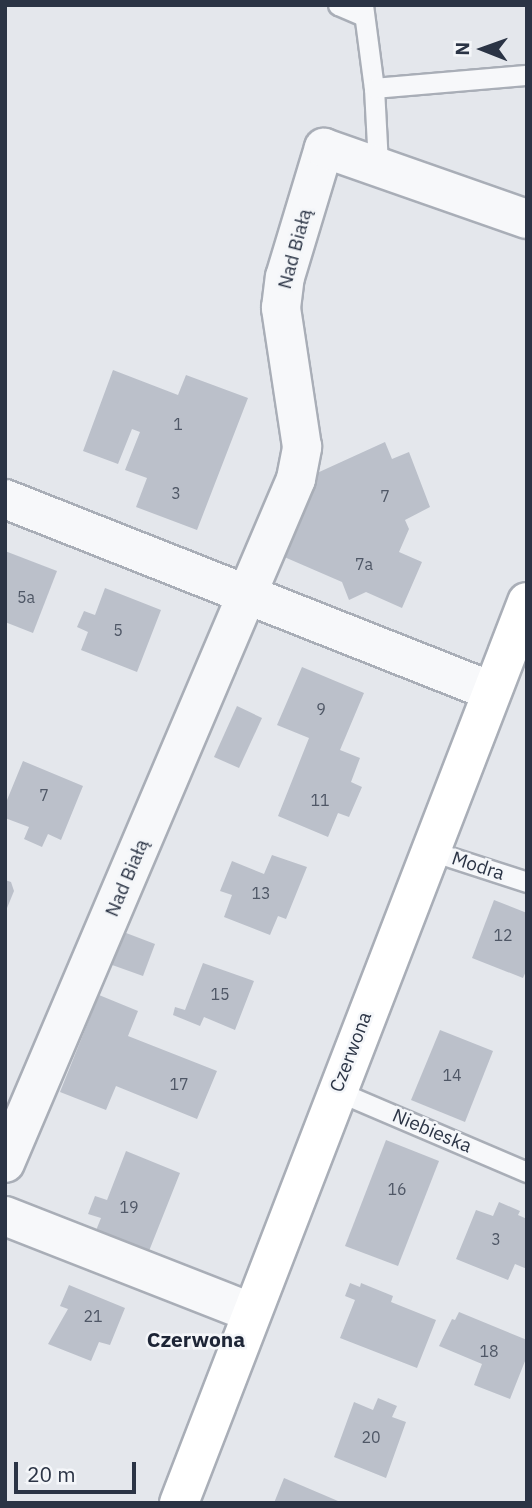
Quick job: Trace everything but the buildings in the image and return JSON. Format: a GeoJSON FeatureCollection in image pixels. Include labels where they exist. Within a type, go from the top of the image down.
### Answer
{"type":"FeatureCollection","features":[{"type":"Feature","properties":{"kind":"main road","name":"Czerwona"},"geometry":{"type":"LineString","coordinates":[[178,1503],[428,850],[527,602]]}},
{"type":"Feature","properties":{"kind":"street","name":"Nad Białą"},"geometry":{"type":"LineString","coordinates":[[5,1163],[296,479],[302,447],[281,308],[285,277],[324,148],[378,165]]}},
{"type":"Feature","properties":{"kind":"street"},"geometry":{"type":"LineString","coordinates":[[378,165],[527,219]]}},
{"type":"Feature","properties":{"kind":"street"},"geometry":{"type":"LineString","coordinates":[[5,499],[249,593],[491,691]]}},
{"type":"Feature","properties":{"kind":"street"},"geometry":{"type":"LineString","coordinates":[[5,1216],[252,1313]]}},
{"type":"Feature","properties":{"kind":"lane"},"geometry":{"type":"LineString","coordinates":[[338,5],[364,11],[374,88],[378,165]]}},
{"type":"Feature","properties":{"kind":"lane"},"geometry":{"type":"LineString","coordinates":[[374,88],[527,75]]}},
{"type":"Feature","properties":{"kind":"lane","name":"Modra"},"geometry":{"type":"LineString","coordinates":[[428,850],[527,882]]}},
{"type":"Feature","properties":{"kind":"lane","name":"Niebieska"},"geometry":{"type":"LineString","coordinates":[[337,1091],[527,1172]]}},
{"type":"Feature","properties":{"kind":"district","name":"Czerwona"},"geometry":{"type":"Point","coordinates":[196,1339]}}]}
